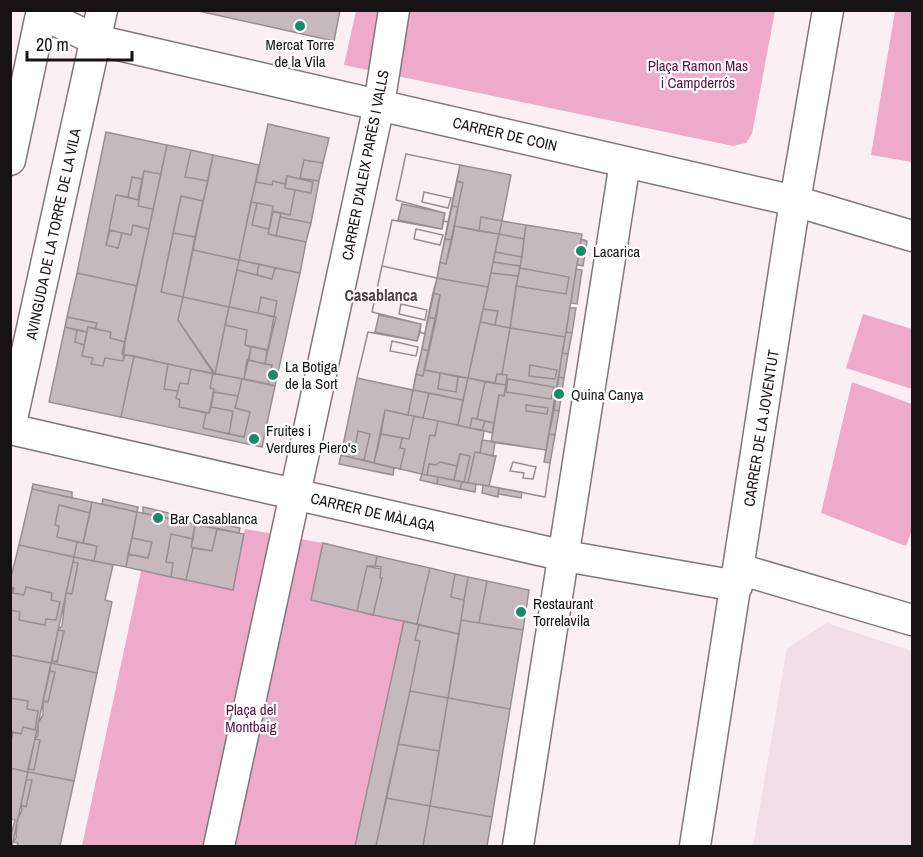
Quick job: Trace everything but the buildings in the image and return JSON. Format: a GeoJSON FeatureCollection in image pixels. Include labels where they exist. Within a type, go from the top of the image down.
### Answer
{"type":"FeatureCollection","features":[{"type":"Feature","properties":{"kind":"street","name":"AVINGUDA DE LA TORRE DE LA VILA"},"geometry":{"type":"LineString","coordinates":[[10,429],[102,10]]}},
{"type":"Feature","properties":{"kind":"street","name":"CARRER D'ALEIX PARÉS I VALLS"},"geometry":{"type":"LineString","coordinates":[[219,846],[379,105],[394,10]]}},
{"type":"Feature","properties":{"kind":"street","name":"CARRER DE LA JOVENTUT"},"geometry":{"type":"LineString","coordinates":[[695,846],[795,201],[828,10]]}},
{"type":"Feature","properties":{"kind":"street"},"geometry":{"type":"LineString","coordinates":[[10,160],[42,12],[96,40]]}},
{"type":"Feature","properties":{"kind":"street","name":"CARRER DE COIN"},"geometry":{"type":"LineString","coordinates":[[96,40],[795,201],[912,236]]}},
{"type":"Feature","properties":{"kind":"street"},"geometry":{"type":"LineString","coordinates":[[518,846],[625,162]]}},
{"type":"Feature","properties":{"kind":"street","name":"CARRER DE MÀLAGA"},"geometry":{"type":"LineString","coordinates":[[10,429],[565,556],[828,592],[912,620]]}},
{"type":"Feature","properties":{"kind":"shaded area"},"geometry":{"type":"Polygon","coordinates":[[[827,623],[912,651],[912,846],[753,846],[787,648],[827,623]]]}},
{"type":"Feature","properties":{"kind":"green space","name":"Plaça Ramon Mas i Campderrós"},"geometry":{"type":"Polygon","coordinates":[[[356,11],[775,11],[752,134],[746,143],[733,146],[344,65],[356,11]]]}},
{"type":"Feature","properties":{"kind":"green space"},"geometry":{"type":"Polygon","coordinates":[[[895,11],[912,11],[912,162],[871,155],[895,11]]]}},
{"type":"Feature","properties":{"kind":"green space"},"geometry":{"type":"Polygon","coordinates":[[[863,314],[912,329],[912,389],[846,368],[863,314]]]}},
{"type":"Feature","properties":{"kind":"green space"},"geometry":{"type":"Polygon","coordinates":[[[852,382],[912,404],[912,530],[906,546],[821,513],[852,382]]]}},
{"type":"Feature","properties":{"kind":"green space","name":"Plaça del Montbaig"},"geometry":{"type":"Polygon","coordinates":[[[245,529],[323,543],[311,600],[404,621],[355,846],[82,846],[141,571],[232,590],[245,529]]]}},
{"type":"Feature","properties":{"kind":"place","name":"Mercat Torre de la Vila"},"geometry":{"type":"Point","coordinates":[300,26]}},
{"type":"Feature","properties":{"kind":"place","name":"Lacarica"},"geometry":{"type":"Point","coordinates":[581,251]}},
{"type":"Feature","properties":{"kind":"place","name":"La Botiga de la Sort"},"geometry":{"type":"Point","coordinates":[273,375]}},
{"type":"Feature","properties":{"kind":"place","name":"Quina Canya"},"geometry":{"type":"Point","coordinates":[559,394]}},
{"type":"Feature","properties":{"kind":"place","name":"Fruites i Verdures Piero's"},"geometry":{"type":"Point","coordinates":[254,439]}},
{"type":"Feature","properties":{"kind":"place","name":"Bar Casablanca"},"geometry":{"type":"Point","coordinates":[158,518]}},
{"type":"Feature","properties":{"kind":"place","name":"Restaurant Torrelavila"},"geometry":{"type":"Point","coordinates":[521,612]}},
{"type":"Feature","properties":{"kind":"district","name":"Casablanca"},"geometry":{"type":"Point","coordinates":[381,295]}}]}
